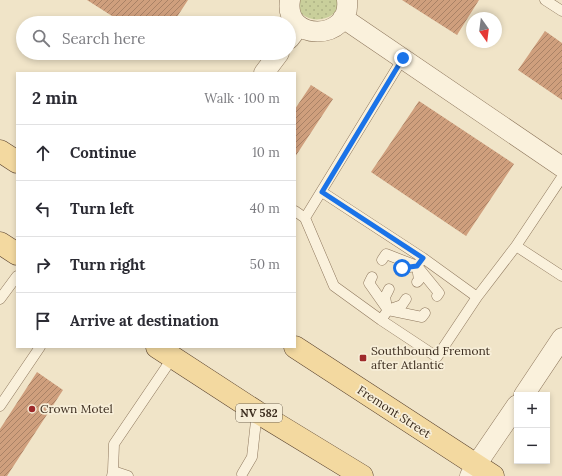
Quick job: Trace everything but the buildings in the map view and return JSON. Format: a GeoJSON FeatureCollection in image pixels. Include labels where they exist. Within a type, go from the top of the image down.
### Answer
{"type":"FeatureCollection","features":[{"type":"Feature","properties":{"kind":"main road"},"geometry":{"type":"LineString","coordinates":[[0,151],[16,161]]}},
{"type":"Feature","properties":{"kind":"main road"},"geometry":{"type":"LineString","coordinates":[[0,243],[16,253]]}},
{"type":"Feature","properties":{"kind":"main road","name":"Fremont Street"},"geometry":{"type":"LineString","coordinates":[[296,348],[480,472]]}},
{"type":"Feature","properties":{"kind":"main road","name":"NV 582"},"geometry":{"type":"LineString","coordinates":[[165,352],[257,412],[362,476]]}},
{"type":"Feature","properties":{"kind":"street"},"geometry":{"type":"LineString","coordinates":[[290,0],[288,8],[291,16]]}},
{"type":"Feature","properties":{"kind":"street"},"geometry":{"type":"LineString","coordinates":[[296,32],[327,31],[335,26],[345,9],[403,58],[562,167]]}},
{"type":"Feature","properties":{"kind":"street"},"geometry":{"type":"LineString","coordinates":[[265,72],[274,60]]}},
{"type":"Feature","properties":{"kind":"street"},"geometry":{"type":"LineString","coordinates":[[526,392],[559,350]]}},
{"type":"Feature","properties":{"kind":"street"},"geometry":{"type":"LineString","coordinates":[[480,472],[514,410]]}},
{"type":"Feature","properties":{"kind":"lane"},"geometry":{"type":"LineString","coordinates":[[545,0],[562,11]]}},
{"type":"Feature","properties":{"kind":"lane"},"geometry":{"type":"LineString","coordinates":[[305,218],[403,58]]}},
{"type":"Feature","properties":{"kind":"lane"},"geometry":{"type":"LineString","coordinates":[[296,212],[305,218],[334,286],[381,320],[437,357],[477,297],[516,246],[562,177]]}},
{"type":"Feature","properties":{"kind":"lane"},"geometry":{"type":"LineString","coordinates":[[322,192],[420,262],[477,297]]}},
{"type":"Feature","properties":{"kind":"lane"},"geometry":{"type":"LineString","coordinates":[[516,246],[562,276]]}},
{"type":"Feature","properties":{"kind":"lane"},"geometry":{"type":"LineString","coordinates":[[382,260],[386,254],[420,262],[439,293],[437,296]]}},
{"type":"Feature","properties":{"kind":"lane"},"geometry":{"type":"LineString","coordinates":[[400,271],[402,268],[420,262]]}},
{"type":"Feature","properties":{"kind":"lane"},"geometry":{"type":"LineString","coordinates":[[417,282],[419,280],[420,262]]}},
{"type":"Feature","properties":{"kind":"lane"},"geometry":{"type":"LineString","coordinates":[[0,299],[16,277]]}},
{"type":"Feature","properties":{"kind":"lane"},"geometry":{"type":"LineString","coordinates":[[372,277],[369,283],[388,310],[422,317],[425,312]]}},
{"type":"Feature","properties":{"kind":"lane"},"geometry":{"type":"LineString","coordinates":[[388,310],[385,297],[389,289]]}},
{"type":"Feature","properties":{"kind":"lane"},"geometry":{"type":"LineString","coordinates":[[381,320],[388,310],[402,306],[406,299]]}},
{"type":"Feature","properties":{"kind":"lane"},"geometry":{"type":"LineString","coordinates":[[0,406],[39,348]]}},
{"type":"Feature","properties":{"kind":"lane"},"geometry":{"type":"LineString","coordinates":[[128,476],[112,473],[114,444],[165,352]]}},
{"type":"Feature","properties":{"kind":"lane"},"geometry":{"type":"LineString","coordinates":[[242,474],[252,457],[257,412]]}},
{"type":"Feature","properties":{"kind":"green space"},"geometry":{"type":"Polygon","coordinates":[[[293,0],[343,0],[332,15],[324,18],[312,19],[308,18],[299,11],[293,0]]]}},
{"type":"Feature","properties":{"kind":"place","name":"Southbound Fremont after Atlantic"},"geometry":{"type":"Point","coordinates":[363,358]}},
{"type":"Feature","properties":{"kind":"place","name":"Crown Motel"},"geometry":{"type":"Point","coordinates":[32,409]}},
{"type":"Feature","properties":{"kind":"route"},"geometry":{"type":"LineString","coordinates":[[402,268],[417,266],[423,258],[322,192],[403,58]]}}]}
